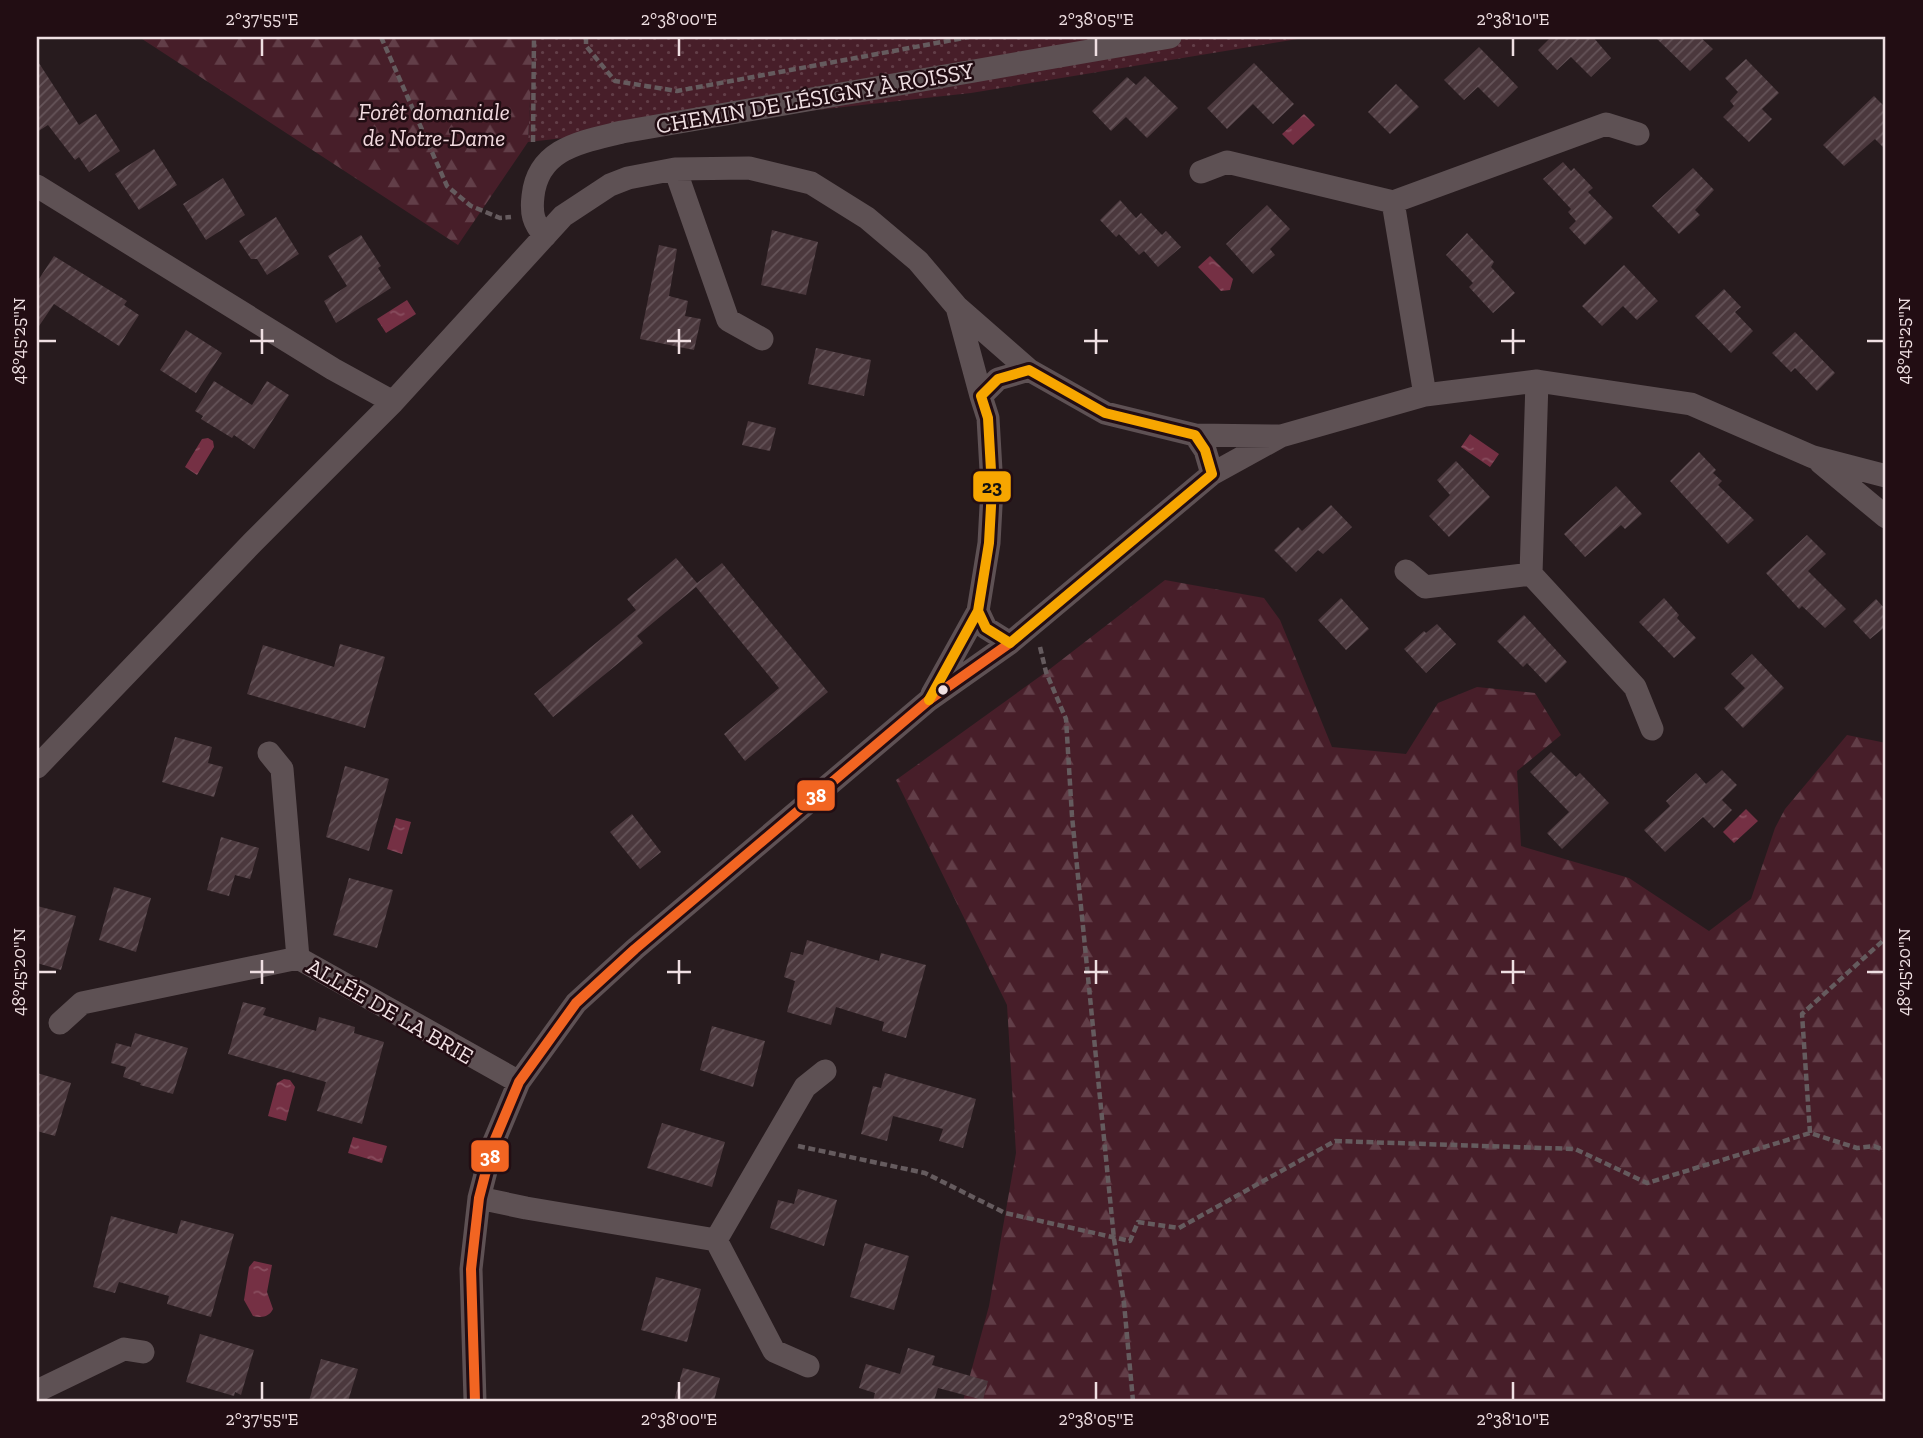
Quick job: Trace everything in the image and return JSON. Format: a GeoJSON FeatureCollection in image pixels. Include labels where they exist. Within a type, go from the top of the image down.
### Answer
{"type":"FeatureCollection","features":[{"type":"Feature","properties":{"kind":"street","name":"CHEMIN DE LÉSIGNY À ROISSY"},"geometry":{"type":"LineString","coordinates":[[544,163],[574,144],[622,132],[1170,37]]}},
{"type":"Feature","properties":{"kind":"street"},"geometry":{"type":"LineString","coordinates":[[1200,172],[1227,162],[1393,202],[1606,124],[1638,134]]}},
{"type":"Feature","properties":{"kind":"street"},"geometry":{"type":"LineString","coordinates":[[539,226],[535,178],[544,163]]}},
{"type":"Feature","properties":{"kind":"street"},"geometry":{"type":"LineString","coordinates":[[675,169],[728,320],[762,339]]}},
{"type":"Feature","properties":{"kind":"street"},"geometry":{"type":"LineString","coordinates":[[37,767],[253,542],[393,402],[539,226],[563,216],[610,185],[628,178],[675,169],[749,169],[811,183],[867,218],[918,261],[957,307],[1029,370],[1105,413],[1195,435],[1281,436]]}},
{"type":"Feature","properties":{"kind":"street"},"geometry":{"type":"LineString","coordinates":[[37,186],[333,369],[393,402]]}},
{"type":"Feature","properties":{"kind":"street"},"geometry":{"type":"LineString","coordinates":[[1393,202],[1425,395]]}},
{"type":"Feature","properties":{"kind":"street"},"geometry":{"type":"LineString","coordinates":[[929,700],[978,611],[989,543],[992,488],[988,418],[957,307]]}},
{"type":"Feature","properties":{"kind":"street"},"geometry":{"type":"LineString","coordinates":[[981,396],[998,379],[1029,370]]}},
{"type":"Feature","properties":{"kind":"street"},"geometry":{"type":"LineString","coordinates":[[1536,382],[1531,574],[1635,687],[1652,729]]}},
{"type":"Feature","properties":{"kind":"street"},"geometry":{"type":"LineString","coordinates":[[475,1401],[471,1269],[479,1198],[493,1144],[519,1082],[576,1003],[635,949],[929,700],[1010,643],[1212,474],[1281,436],[1425,395],[1536,382],[1690,404],[1813,457],[1886,476]]}},
{"type":"Feature","properties":{"kind":"street"},"geometry":{"type":"LineString","coordinates":[[1195,435],[1205,450],[1212,474]]}},
{"type":"Feature","properties":{"kind":"street"},"geometry":{"type":"LineString","coordinates":[[1813,457],[1886,516]]}},
{"type":"Feature","properties":{"kind":"street"},"geometry":{"type":"LineString","coordinates":[[1406,571],[1425,587],[1531,574]]}},
{"type":"Feature","properties":{"kind":"street"},"geometry":{"type":"LineString","coordinates":[[978,611],[986,628],[1010,643]]}},
{"type":"Feature","properties":{"kind":"street"},"geometry":{"type":"LineString","coordinates":[[269,753],[282,769],[298,958]]}},
{"type":"Feature","properties":{"kind":"street","name":"ALLÉE DE LA BRIE"},"geometry":{"type":"LineString","coordinates":[[60,1023],[82,1003],[298,958],[519,1082]]}},
{"type":"Feature","properties":{"kind":"street"},"geometry":{"type":"LineString","coordinates":[[716,1240],[805,1087],[825,1071]]}},
{"type":"Feature","properties":{"kind":"street"},"geometry":{"type":"LineString","coordinates":[[479,1198],[716,1240]]}},
{"type":"Feature","properties":{"kind":"street"},"geometry":{"type":"LineString","coordinates":[[716,1240],[774,1351],[808,1366]]}},
{"type":"Feature","properties":{"kind":"street"},"geometry":{"type":"LineString","coordinates":[[37,1391],[124,1349],[143,1352]]}},
{"type":"Feature","properties":{"kind":"path"},"geometry":{"type":"LineString","coordinates":[[381,37],[447,186],[471,206],[500,218],[539,226]]}},
{"type":"Feature","properties":{"kind":"path"},"geometry":{"type":"LineString","coordinates":[[534,37],[533,152],[544,163]]}},
{"type":"Feature","properties":{"kind":"path"},"geometry":{"type":"LineString","coordinates":[[586,37],[586,46],[615,81],[677,91],[969,37]]}},
{"type":"Feature","properties":{"kind":"path"},"geometry":{"type":"LineString","coordinates":[[1035,623],[1046,672],[1066,719],[1074,829],[1114,1239],[1124,1303],[1133,1401]]}},
{"type":"Feature","properties":{"kind":"path"},"geometry":{"type":"LineString","coordinates":[[1810,1133],[1802,1014],[1886,938]]}},
{"type":"Feature","properties":{"kind":"path"},"geometry":{"type":"LineString","coordinates":[[774,1141],[925,1173],[1005,1213],[1130,1241],[1138,1222],[1179,1228],[1335,1141],[1575,1149],[1647,1183],[1810,1133],[1857,1148],[1874,1146],[1886,1151]]}},
{"type":"Feature","properties":{"kind":"green space","name":"Forêt domaniale de Notre-Dame"},"geometry":{"type":"Polygon","coordinates":[[[139,37],[533,37],[528,142],[458,245],[139,37]]]}},
{"type":"Feature","properties":{"kind":"green space"},"geometry":{"type":"Polygon","coordinates":[[[533,37],[1310,37],[971,93],[528,142],[533,37]]]}},
{"type":"Feature","properties":{"kind":"green space"},"geometry":{"type":"Polygon","coordinates":[[[1165,580],[1264,598],[1280,620],[1332,747],[1406,754],[1438,703],[1477,687],[1535,693],[1561,735],[1517,771],[1521,846],[1629,878],[1709,931],[1751,899],[1775,828],[1785,809],[1847,735],[1886,743],[1886,1401],[963,1401],[989,1306],[1016,1153],[1007,1005],[896,780],[1046,672],[1165,580]]]}},
{"type":"Feature","properties":{"kind":"water"},"geometry":{"type":"Polygon","coordinates":[[[1304,114],[1315,125],[1293,145],[1282,134],[1304,114]]]}},
{"type":"Feature","properties":{"kind":"water"},"geometry":{"type":"Polygon","coordinates":[[[1210,256],[1233,279],[1230,290],[1221,291],[1198,267],[1210,256]]]}},
{"type":"Feature","properties":{"kind":"water"},"geometry":{"type":"Polygon","coordinates":[[[407,300],[416,314],[386,333],[377,319],[407,300]]]}},
{"type":"Feature","properties":{"kind":"water"},"geometry":{"type":"Polygon","coordinates":[[[1470,434],[1499,454],[1490,467],[1461,447],[1470,434]]]}},
{"type":"Feature","properties":{"kind":"water"},"geometry":{"type":"Polygon","coordinates":[[[202,439],[213,441],[214,447],[197,475],[185,467],[202,439]]]}},
{"type":"Feature","properties":{"kind":"water"},"geometry":{"type":"Polygon","coordinates":[[[1746,809],[1758,821],[1734,843],[1723,832],[1746,809]]]}},
{"type":"Feature","properties":{"kind":"water"},"geometry":{"type":"Polygon","coordinates":[[[396,818],[411,822],[402,854],[387,849],[396,818]]]}},
{"type":"Feature","properties":{"kind":"water"},"geometry":{"type":"Polygon","coordinates":[[[284,1079],[290,1080],[295,1087],[286,1121],[268,1116],[277,1083],[284,1079]]]}},
{"type":"Feature","properties":{"kind":"water"},"geometry":{"type":"Polygon","coordinates":[[[353,1137],[387,1146],[382,1163],[348,1153],[353,1137]]]}},
{"type":"Feature","properties":{"kind":"water"},"geometry":{"type":"Polygon","coordinates":[[[254,1261],[272,1265],[267,1292],[273,1309],[262,1317],[253,1316],[244,1300],[249,1267],[254,1261]]]}},
{"type":"Feature","properties":{"kind":"building"},"geometry":{"type":"Polygon","coordinates":[[[1551,37],[1593,37],[1611,58],[1591,77],[1571,57],[1557,70],[1538,50],[1551,37]]]}},
{"type":"Feature","properties":{"kind":"building"},"geometry":{"type":"Polygon","coordinates":[[[1655,37],[1700,37],[1713,49],[1690,71],[1655,37]]]}},
{"type":"Feature","properties":{"kind":"building"},"geometry":{"type":"Polygon","coordinates":[[[1479,47],[1518,87],[1498,107],[1478,87],[1464,100],[1444,80],[1479,47]]]}},
{"type":"Feature","properties":{"kind":"building"},"geometry":{"type":"Polygon","coordinates":[[[1746,59],[1779,93],[1762,109],[1772,119],[1749,142],[1723,117],[1734,106],[1730,101],[1738,92],[1725,78],[1746,59]]]}},
{"type":"Feature","properties":{"kind":"building"},"geometry":{"type":"Polygon","coordinates":[[[37,60],[79,125],[96,114],[120,151],[89,172],[79,157],[75,160],[48,125],[37,132],[37,60]]]}},
{"type":"Feature","properties":{"kind":"building"},"geometry":{"type":"Polygon","coordinates":[[[1254,63],[1294,104],[1273,124],[1253,104],[1227,129],[1207,108],[1254,63]]]}},
{"type":"Feature","properties":{"kind":"building"},"geometry":{"type":"Polygon","coordinates":[[[1145,76],[1178,108],[1147,138],[1126,117],[1111,131],[1092,111],[1127,77],[1136,85],[1145,76]]]}},
{"type":"Feature","properties":{"kind":"building"},"geometry":{"type":"Polygon","coordinates":[[[1396,84],[1419,107],[1390,134],[1368,112],[1396,84]]]}},
{"type":"Feature","properties":{"kind":"building"},"geometry":{"type":"Polygon","coordinates":[[[1874,96],[1886,108],[1886,150],[1875,139],[1844,166],[1823,145],[1874,96]]]}},
{"type":"Feature","properties":{"kind":"building"},"geometry":{"type":"Polygon","coordinates":[[[154,149],[177,185],[139,210],[115,174],[154,149]]]}},
{"type":"Feature","properties":{"kind":"building"},"geometry":{"type":"Polygon","coordinates":[[[1563,162],[1571,171],[1574,168],[1593,188],[1588,192],[1613,218],[1585,245],[1569,228],[1576,221],[1568,212],[1571,209],[1543,179],[1563,162]]]}},
{"type":"Feature","properties":{"kind":"building"},"geometry":{"type":"Polygon","coordinates":[[[1693,168],[1714,190],[1695,210],[1700,215],[1679,234],[1652,206],[1693,168]]]}},
{"type":"Feature","properties":{"kind":"building"},"geometry":{"type":"Polygon","coordinates":[[[223,178],[245,215],[206,240],[183,204],[223,178]]]}},
{"type":"Feature","properties":{"kind":"building"},"geometry":{"type":"Polygon","coordinates":[[[1120,200],[1136,218],[1141,213],[1162,235],[1166,231],[1181,247],[1158,267],[1144,251],[1139,255],[1119,234],[1116,237],[1100,220],[1120,200]]]}},
{"type":"Feature","properties":{"kind":"building"},"geometry":{"type":"Polygon","coordinates":[[[1267,205],[1290,229],[1270,249],[1275,255],[1253,274],[1226,244],[1267,205]]]}},
{"type":"Feature","properties":{"kind":"building"},"geometry":{"type":"Polygon","coordinates":[[[276,217],[299,254],[267,275],[257,259],[251,259],[239,241],[276,217]]]}},
{"type":"Feature","properties":{"kind":"building"},"geometry":{"type":"Polygon","coordinates":[[[772,230],[818,242],[806,295],[761,285],[772,230]]]}},
{"type":"Feature","properties":{"kind":"building"},"geometry":{"type":"Polygon","coordinates":[[[1467,233],[1494,262],[1491,267],[1515,293],[1493,313],[1469,287],[1473,283],[1446,255],[1467,233]]]}},
{"type":"Feature","properties":{"kind":"building"},"geometry":{"type":"Polygon","coordinates":[[[361,235],[381,266],[378,268],[391,288],[336,323],[324,301],[347,286],[328,256],[361,235]]]}},
{"type":"Feature","properties":{"kind":"building"},"geometry":{"type":"Polygon","coordinates":[[[659,245],[677,249],[669,296],[688,301],[685,316],[701,319],[694,350],[640,339],[659,245]]]}},
{"type":"Feature","properties":{"kind":"building"},"geometry":{"type":"Polygon","coordinates":[[[54,256],[127,301],[124,305],[139,315],[119,346],[54,304],[37,329],[37,282],[54,256]]]}},
{"type":"Feature","properties":{"kind":"building"},"geometry":{"type":"Polygon","coordinates":[[[1624,265],[1658,301],[1637,320],[1623,306],[1602,326],[1582,306],[1624,265]]]}},
{"type":"Feature","properties":{"kind":"building"},"geometry":{"type":"Polygon","coordinates":[[[1724,289],[1741,307],[1735,312],[1753,331],[1731,353],[1695,316],[1724,289]]]}},
{"type":"Feature","properties":{"kind":"building"},"geometry":{"type":"Polygon","coordinates":[[[186,330],[222,353],[196,393],[160,370],[186,330]]]}},
{"type":"Feature","properties":{"kind":"building"},"geometry":{"type":"Polygon","coordinates":[[[1795,332],[1835,373],[1817,391],[1795,368],[1791,372],[1772,353],[1795,332]]]}},
{"type":"Feature","properties":{"kind":"building"},"geometry":{"type":"Polygon","coordinates":[[[816,348],[871,360],[864,396],[808,384],[816,348]]]}},
{"type":"Feature","properties":{"kind":"building"},"geometry":{"type":"Polygon","coordinates":[[[214,381],[252,405],[267,381],[289,395],[254,449],[234,435],[232,438],[201,419],[203,416],[195,411],[214,381]]]}},
{"type":"Feature","properties":{"kind":"building"},"geometry":{"type":"Polygon","coordinates":[[[748,421],[776,428],[770,451],[742,445],[748,421]]]}},
{"type":"Feature","properties":{"kind":"building"},"geometry":{"type":"Polygon","coordinates":[[[1699,452],[1716,470],[1713,473],[1722,481],[1718,485],[1754,520],[1728,544],[1670,481],[1699,452]]]}},
{"type":"Feature","properties":{"kind":"building"},"geometry":{"type":"Polygon","coordinates":[[[1456,461],[1490,497],[1449,537],[1429,516],[1450,495],[1437,480],[1456,461]]]}},
{"type":"Feature","properties":{"kind":"building"},"geometry":{"type":"Polygon","coordinates":[[[1616,486],[1642,514],[1625,529],[1621,525],[1585,557],[1564,534],[1616,486]]]}},
{"type":"Feature","properties":{"kind":"building"},"geometry":{"type":"Polygon","coordinates":[[[1331,505],[1352,527],[1323,554],[1318,550],[1296,572],[1274,550],[1298,527],[1302,531],[1331,505]]]}},
{"type":"Feature","properties":{"kind":"building"},"geometry":{"type":"Polygon","coordinates":[[[1807,535],[1826,554],[1808,571],[1846,609],[1825,628],[1802,606],[1799,609],[1766,573],[1807,535]]]}},
{"type":"Feature","properties":{"kind":"building"},"geometry":{"type":"Polygon","coordinates":[[[676,558],[697,583],[722,563],[828,692],[745,761],[724,734],[779,688],[696,587],[637,636],[643,643],[553,717],[534,694],[636,610],[627,599],[676,558]]]}},
{"type":"Feature","properties":{"kind":"building"},"geometry":{"type":"Polygon","coordinates":[[[1341,598],[1369,629],[1346,650],[1318,620],[1341,598]]]}},
{"type":"Feature","properties":{"kind":"building"},"geometry":{"type":"Polygon","coordinates":[[[1664,598],[1679,615],[1677,618],[1696,638],[1674,658],[1639,622],[1664,598]]]}},
{"type":"Feature","properties":{"kind":"building"},"geometry":{"type":"Polygon","coordinates":[[[1876,599],[1886,610],[1886,626],[1870,639],[1853,621],[1876,599]]]}},
{"type":"Feature","properties":{"kind":"building"},"geometry":{"type":"Polygon","coordinates":[[[1524,615],[1567,662],[1546,683],[1527,663],[1523,667],[1497,641],[1524,615]]]}},
{"type":"Feature","properties":{"kind":"building"},"geometry":{"type":"Polygon","coordinates":[[[1437,624],[1456,644],[1426,673],[1404,649],[1424,631],[1426,633],[1437,624]]]}},
{"type":"Feature","properties":{"kind":"building"},"geometry":{"type":"Polygon","coordinates":[[[340,644],[385,657],[365,728],[247,694],[263,645],[334,667],[340,644]]]}},
{"type":"Feature","properties":{"kind":"building"},"geometry":{"type":"Polygon","coordinates":[[[1752,654],[1784,688],[1743,728],[1724,708],[1745,688],[1731,674],[1752,654]]]}},
{"type":"Feature","properties":{"kind":"building"},"geometry":{"type":"Polygon","coordinates":[[[175,737],[212,747],[208,763],[223,767],[214,797],[162,782],[175,737]]]}},
{"type":"Feature","properties":{"kind":"building"},"geometry":{"type":"Polygon","coordinates":[[[1551,752],[1576,777],[1580,773],[1609,803],[1562,849],[1547,833],[1569,812],[1530,772],[1551,752]]]}},
{"type":"Feature","properties":{"kind":"building"},"geometry":{"type":"Polygon","coordinates":[[[345,766],[389,779],[369,851],[326,837],[345,766]]]}},
{"type":"Feature","properties":{"kind":"building"},"geometry":{"type":"Polygon","coordinates":[[[1722,770],[1737,785],[1722,800],[1732,810],[1714,828],[1703,817],[1665,852],[1644,830],[1670,806],[1666,801],[1696,773],[1706,784],[1722,770]]]}},
{"type":"Feature","properties":{"kind":"building"},"geometry":{"type":"Polygon","coordinates":[[[632,814],[661,852],[640,869],[610,832],[632,814]]]}},
{"type":"Feature","properties":{"kind":"building"},"geometry":{"type":"Polygon","coordinates":[[[221,837],[259,848],[250,879],[235,875],[229,896],[207,890],[221,837]]]}},
{"type":"Feature","properties":{"kind":"building"},"geometry":{"type":"Polygon","coordinates":[[[349,878],[393,890],[377,948],[333,935],[349,878]]]}},
{"type":"Feature","properties":{"kind":"building"},"geometry":{"type":"Polygon","coordinates":[[[114,887],[151,898],[136,952],[99,940],[114,887]]]}},
{"type":"Feature","properties":{"kind":"building"},"geometry":{"type":"Polygon","coordinates":[[[37,906],[76,916],[61,970],[37,963],[37,906]]]}},
{"type":"Feature","properties":{"kind":"building"},"geometry":{"type":"Polygon","coordinates":[[[807,940],[879,961],[881,953],[926,965],[906,1038],[882,1031],[884,1022],[836,1007],[831,1025],[787,1012],[795,981],[784,977],[791,952],[803,955],[807,940]]]}},
{"type":"Feature","properties":{"kind":"building"},"geometry":{"type":"Polygon","coordinates":[[[243,1002],[266,1008],[263,1015],[316,1031],[319,1017],[355,1027],[354,1033],[384,1042],[362,1124],[317,1111],[326,1082],[228,1054],[243,1002]]]}},
{"type":"Feature","properties":{"kind":"building"},"geometry":{"type":"Polygon","coordinates":[[[712,1026],[765,1041],[753,1087],[700,1070],[712,1026]]]}},
{"type":"Feature","properties":{"kind":"building"},"geometry":{"type":"Polygon","coordinates":[[[135,1033],[188,1048],[173,1094],[140,1085],[141,1083],[123,1077],[126,1067],[111,1063],[116,1043],[131,1047],[135,1033]]]}},
{"type":"Feature","properties":{"kind":"building"},"geometry":{"type":"Polygon","coordinates":[[[37,1073],[71,1083],[55,1136],[37,1131],[37,1073]]]}},
{"type":"Feature","properties":{"kind":"building"},"geometry":{"type":"Polygon","coordinates":[[[885,1073],[976,1099],[963,1148],[939,1141],[943,1129],[893,1116],[887,1141],[861,1134],[873,1086],[881,1088],[885,1073]]]}},
{"type":"Feature","properties":{"kind":"building"},"geometry":{"type":"Polygon","coordinates":[[[662,1123],[725,1142],[712,1187],[647,1168],[662,1123]]]}},
{"type":"Feature","properties":{"kind":"building"},"geometry":{"type":"Polygon","coordinates":[[[798,1189],[837,1200],[824,1246],[770,1228],[778,1200],[794,1204],[798,1189]]]}},
{"type":"Feature","properties":{"kind":"building"},"geometry":{"type":"Polygon","coordinates":[[[111,1216],[177,1234],[181,1220],[234,1234],[211,1317],[167,1304],[169,1296],[119,1282],[115,1293],[93,1287],[111,1216]]]}},
{"type":"Feature","properties":{"kind":"building"},"geometry":{"type":"Polygon","coordinates":[[[865,1243],[909,1256],[894,1310],[850,1297],[865,1243]]]}},
{"type":"Feature","properties":{"kind":"building"},"geometry":{"type":"Polygon","coordinates":[[[656,1277],[701,1289],[687,1342],[641,1330],[656,1277]]]}},
{"type":"Feature","properties":{"kind":"building"},"geometry":{"type":"Polygon","coordinates":[[[200,1334],[254,1350],[241,1395],[235,1392],[234,1396],[186,1382],[200,1334]]]}},
{"type":"Feature","properties":{"kind":"building"},"geometry":{"type":"Polygon","coordinates":[[[908,1348],[935,1356],[932,1365],[988,1381],[983,1400],[938,1388],[934,1401],[873,1401],[875,1393],[859,1388],[866,1364],[900,1374],[908,1348]]]}},
{"type":"Feature","properties":{"kind":"building"},"geometry":{"type":"Polygon","coordinates":[[[321,1359],[358,1369],[348,1401],[309,1401],[321,1359]]]}},
{"type":"Feature","properties":{"kind":"building"},"geometry":{"type":"Polygon","coordinates":[[[683,1368],[720,1378],[714,1401],[674,1401],[683,1368]]]}},
{"type":"Feature","properties":{"kind":"transit line","name":"23"},"geometry":{"type":"LineString","coordinates":[[929,700],[978,611],[989,543],[992,488],[988,418],[981,396],[998,379],[1029,370],[1105,413],[1195,435],[1205,450],[1212,474],[1010,643],[986,628],[978,611]]}},
{"type":"Feature","properties":{"kind":"transit line","name":"38"},"geometry":{"type":"LineString","coordinates":[[475,1401],[471,1269],[479,1198],[493,1144],[519,1082],[576,1003],[635,949],[929,700],[1010,643]]}}]}
